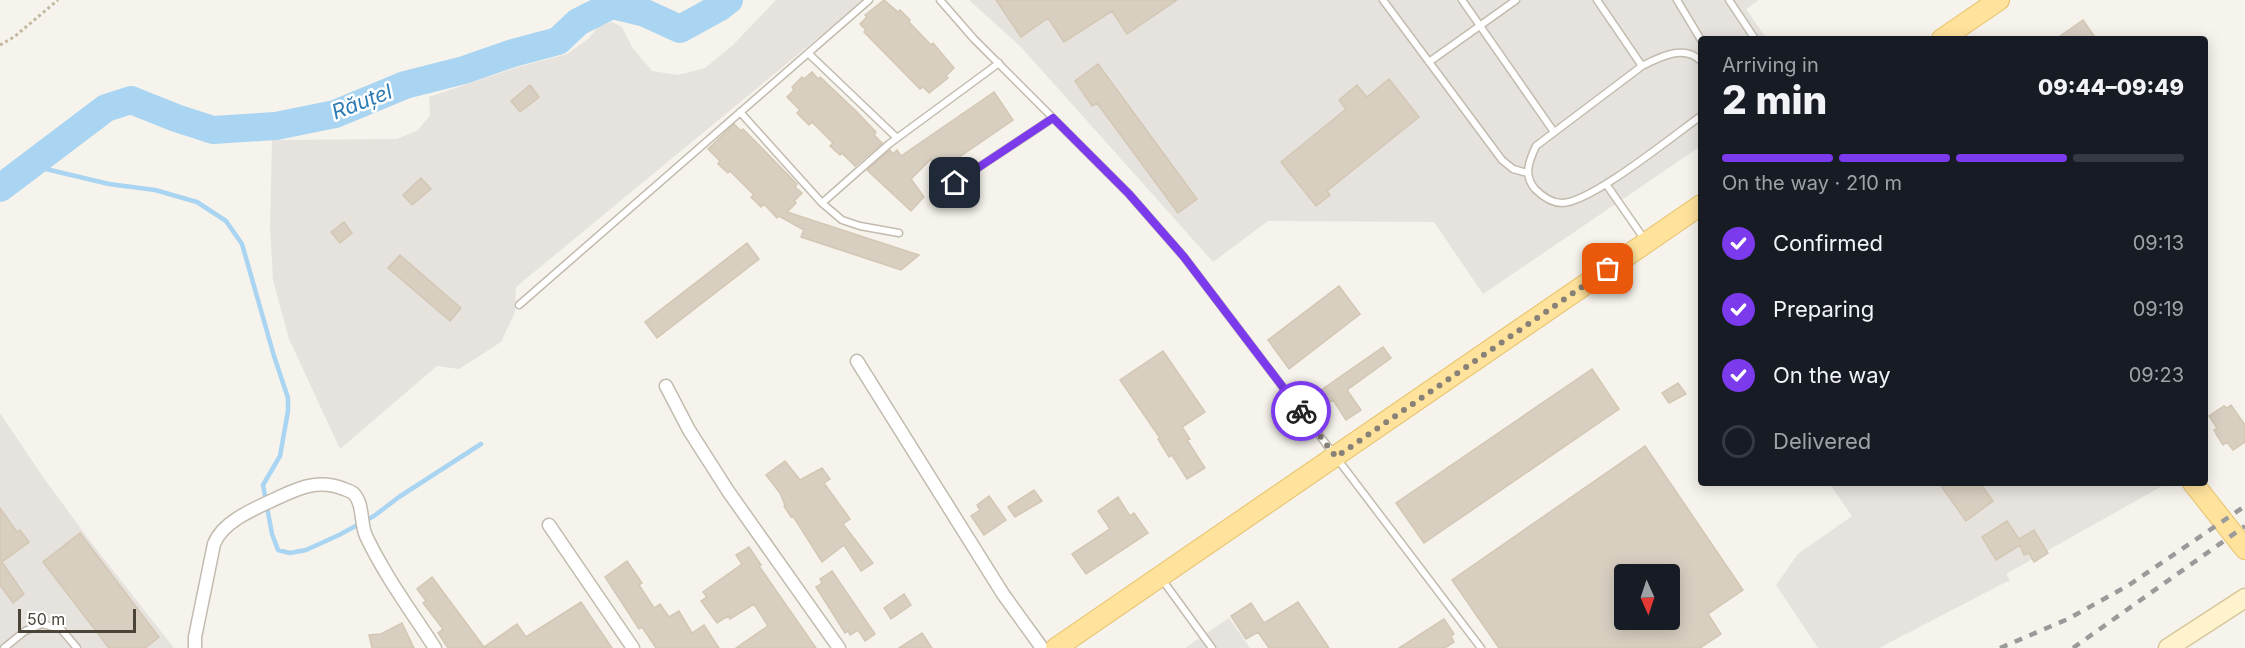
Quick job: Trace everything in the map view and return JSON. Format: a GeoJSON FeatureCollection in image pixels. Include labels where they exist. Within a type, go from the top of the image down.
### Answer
{"type":"FeatureCollection","features":[{"type":"Feature","properties":{"kind":"main road"},"geometry":{"type":"LineString","coordinates":[[1946,36],[1999,0]]}},
{"type":"Feature","properties":{"kind":"main road"},"geometry":{"type":"LineString","coordinates":[[1056,648],[1698,207]]}},
{"type":"Feature","properties":{"kind":"main road"},"geometry":{"type":"LineString","coordinates":[[2196,486],[2235,533],[2245,549]]}},
{"type":"Feature","properties":{"kind":"street"},"geometry":{"type":"LineString","coordinates":[[857,361],[1003,594],[1042,648]]}},
{"type":"Feature","properties":{"kind":"street"},"geometry":{"type":"LineString","coordinates":[[666,386],[689,430],[720,478],[839,648]]}},
{"type":"Feature","properties":{"kind":"street"},"geometry":{"type":"LineString","coordinates":[[195,648],[195,637],[214,544],[219,533],[256,508],[299,488],[332,484],[353,493],[360,506],[364,532],[377,558],[395,590],[435,648]]}},
{"type":"Feature","properties":{"kind":"street"},"geometry":{"type":"LineString","coordinates":[[549,525],[633,648]]}},
{"type":"Feature","properties":{"kind":"street"},"geometry":{"type":"LineString","coordinates":[[2168,648],[2245,598]]}},
{"type":"Feature","properties":{"kind":"lane"},"geometry":{"type":"LineString","coordinates":[[519,304],[869,0]]}},
{"type":"Feature","properties":{"kind":"lane"},"geometry":{"type":"LineString","coordinates":[[1383,0],[1502,160],[1513,169],[1527,173]]}},
{"type":"Feature","properties":{"kind":"lane"},"geometry":{"type":"LineString","coordinates":[[1462,0],[1554,132]]}},
{"type":"Feature","properties":{"kind":"lane"},"geometry":{"type":"LineString","coordinates":[[1429,62],[1516,0]]}},
{"type":"Feature","properties":{"kind":"lane"},"geometry":{"type":"LineString","coordinates":[[1598,0],[1642,66]]}},
{"type":"Feature","properties":{"kind":"lane"},"geometry":{"type":"LineString","coordinates":[[1677,0],[1699,36]]}},
{"type":"Feature","properties":{"kind":"lane"},"geometry":{"type":"LineString","coordinates":[[1729,0],[1753,36]]}},
{"type":"Feature","properties":{"kind":"lane"},"geometry":{"type":"LineString","coordinates":[[942,1],[999,63],[1129,194],[1184,257],[1481,648]]}},
{"type":"Feature","properties":{"kind":"lane"},"geometry":{"type":"LineString","coordinates":[[1698,58],[1695,55],[1678,52],[1662,56],[1642,66],[1536,146],[1529,160],[1527,173],[1531,184],[1542,197],[1560,204],[1573,202],[1606,184],[1698,118]]}},
{"type":"Feature","properties":{"kind":"lane"},"geometry":{"type":"LineString","coordinates":[[808,53],[897,138]]}},
{"type":"Feature","properties":{"kind":"lane"},"geometry":{"type":"LineString","coordinates":[[822,203],[897,138],[999,63]]}},
{"type":"Feature","properties":{"kind":"lane"},"geometry":{"type":"LineString","coordinates":[[740,112],[822,203],[842,220],[860,226],[899,233]]}},
{"type":"Feature","properties":{"kind":"lane"},"geometry":{"type":"LineString","coordinates":[[955,183],[1053,118]]}},
{"type":"Feature","properties":{"kind":"lane"},"geometry":{"type":"LineString","coordinates":[[1606,184],[1647,242]]}},
{"type":"Feature","properties":{"kind":"lane"},"geometry":{"type":"LineString","coordinates":[[1160,576],[1212,648]]}},
{"type":"Feature","properties":{"kind":"lane"},"geometry":{"type":"LineString","coordinates":[[4,648],[25,632],[42,624],[61,629],[77,648]]}},
{"type":"Feature","properties":{"kind":"path"},"geometry":{"type":"LineString","coordinates":[[0,45],[14,37],[58,0]]}},
{"type":"Feature","properties":{"kind":"shaded area"},"geometry":{"type":"Polygon","coordinates":[[[776,0],[864,0],[516,287],[515,312],[501,342],[459,369],[437,366],[340,449],[289,339],[273,280],[270,227],[272,140],[397,139],[418,130],[430,115],[429,97],[518,67],[567,54],[588,39],[599,26],[612,22],[622,27],[632,47],[652,71],[678,75],[705,68],[733,45],[776,0]]]}},
{"type":"Feature","properties":{"kind":"shaded area"},"geometry":{"type":"Polygon","coordinates":[[[969,0],[1759,0],[1746,9],[1765,36],[1698,36],[1698,148],[1483,294],[1434,222],[1268,221],[1213,262],[1021,47],[969,0]]]}},
{"type":"Feature","properties":{"kind":"shaded area"},"geometry":{"type":"Polygon","coordinates":[[[0,413],[90,541],[174,648],[0,648],[0,413]]]}},
{"type":"Feature","properties":{"kind":"shaded area"},"geometry":{"type":"Polygon","coordinates":[[[1831,486],[2162,486],[2006,574],[2010,580],[1879,648],[1818,648],[1776,585],[1798,554],[1852,516],[1831,486]]]}},
{"type":"Feature","properties":{"kind":"shaded area"},"geometry":{"type":"Polygon","coordinates":[[[1229,618],[1250,648],[1185,648],[1229,618]]]}},
{"type":"Feature","properties":{"kind":"building"},"geometry":{"type":"Polygon","coordinates":[[[884,0],[898,12],[900,10],[954,68],[946,76],[948,78],[929,93],[923,87],[920,89],[864,32],[866,30],[860,24],[867,17],[865,15],[884,0]]]}},
{"type":"Feature","properties":{"kind":"building"},"geometry":{"type":"Polygon","coordinates":[[[996,0],[1177,0],[1127,34],[1112,11],[1064,42],[1048,18],[1021,37],[996,0]]]}},
{"type":"Feature","properties":{"kind":"building"},"geometry":{"type":"Polygon","coordinates":[[[2083,20],[2094,36],[2060,36],[2083,20]]]}},
{"type":"Feature","properties":{"kind":"building"},"geometry":{"type":"Polygon","coordinates":[[[1098,64],[1197,199],[1178,213],[1097,103],[1092,106],[1075,81],[1098,64]]]}},
{"type":"Feature","properties":{"kind":"building"},"geometry":{"type":"Polygon","coordinates":[[[812,72],[856,111],[876,132],[874,135],[882,143],[855,166],[842,153],[840,155],[830,146],[833,143],[812,122],[809,125],[797,113],[800,110],[787,97],[794,90],[792,87],[802,77],[804,79],[812,72]]]}},
{"type":"Feature","properties":{"kind":"building"},"geometry":{"type":"Polygon","coordinates":[[[1389,79],[1419,117],[1327,191],[1330,195],[1316,206],[1281,162],[1346,109],[1339,100],[1357,85],[1367,97],[1389,79]]]}},
{"type":"Feature","properties":{"kind":"building"},"geometry":{"type":"Polygon","coordinates":[[[530,85],[539,97],[520,112],[511,101],[530,85]]]}},
{"type":"Feature","properties":{"kind":"building"},"geometry":{"type":"Polygon","coordinates":[[[994,92],[1013,120],[939,171],[931,159],[911,179],[924,197],[911,211],[867,170],[890,150],[893,154],[897,150],[901,156],[994,92]]]}},
{"type":"Feature","properties":{"kind":"building"},"geometry":{"type":"Polygon","coordinates":[[[734,124],[741,131],[743,129],[797,184],[795,187],[802,193],[787,212],[919,255],[901,270],[801,237],[804,230],[779,216],[777,218],[764,204],[761,207],[751,197],[754,195],[730,171],[728,173],[718,164],[720,161],[708,149],[734,124]]]}},
{"type":"Feature","properties":{"kind":"building"},"geometry":{"type":"Polygon","coordinates":[[[421,178],[431,189],[412,205],[403,195],[421,178]]]}},
{"type":"Feature","properties":{"kind":"building"},"geometry":{"type":"Polygon","coordinates":[[[344,222],[352,233],[340,243],[331,232],[344,222]]]}},
{"type":"Feature","properties":{"kind":"building"},"geometry":{"type":"Polygon","coordinates":[[[747,243],[759,259],[657,338],[645,322],[747,243]]]}},
{"type":"Feature","properties":{"kind":"building"},"geometry":{"type":"Polygon","coordinates":[[[400,255],[461,308],[450,321],[388,268],[400,255]]]}},
{"type":"Feature","properties":{"kind":"building"},"geometry":{"type":"Polygon","coordinates":[[[1339,286],[1360,314],[1289,369],[1268,340],[1339,286]]]}},
{"type":"Feature","properties":{"kind":"building"},"geometry":{"type":"Polygon","coordinates":[[[1383,347],[1391,358],[1347,390],[1361,410],[1346,420],[1333,400],[1325,405],[1317,393],[1383,347]]]}},
{"type":"Feature","properties":{"kind":"building"},"geometry":{"type":"Polygon","coordinates":[[[1163,351],[1205,412],[1182,427],[1190,439],[1187,440],[1205,468],[1187,479],[1172,455],[1169,457],[1158,439],[1160,438],[1120,380],[1163,351]]]}},
{"type":"Feature","properties":{"kind":"building"},"geometry":{"type":"Polygon","coordinates":[[[1592,369],[1619,409],[1424,543],[1396,503],[1592,369]]]}},
{"type":"Feature","properties":{"kind":"building"},"geometry":{"type":"Polygon","coordinates":[[[1678,383],[1686,394],[1669,403],[1662,393],[1678,383]]]}},
{"type":"Feature","properties":{"kind":"building"},"geometry":{"type":"Polygon","coordinates":[[[2231,405],[2245,425],[2245,442],[2233,450],[2227,442],[2223,445],[2214,430],[2217,428],[2209,416],[2224,406],[2227,408],[2231,405]]]}},
{"type":"Feature","properties":{"kind":"building"},"geometry":{"type":"Polygon","coordinates":[[[1645,446],[1743,590],[1708,614],[1721,634],[1700,648],[1499,648],[1452,580],[1645,446]]]}},
{"type":"Feature","properties":{"kind":"building"},"geometry":{"type":"Polygon","coordinates":[[[785,461],[800,480],[822,468],[830,479],[824,483],[850,519],[843,524],[873,563],[861,571],[844,545],[822,562],[793,516],[791,517],[784,506],[780,493],[766,475],[785,461]]]}},
{"type":"Feature","properties":{"kind":"building"},"geometry":{"type":"Polygon","coordinates":[[[1941,486],[1982,486],[1993,501],[1966,521],[1941,486]]]}},
{"type":"Feature","properties":{"kind":"building"},"geometry":{"type":"Polygon","coordinates":[[[1034,490],[1042,501],[1015,517],[1008,507],[1034,490]]]}},
{"type":"Feature","properties":{"kind":"building"},"geometry":{"type":"Polygon","coordinates":[[[989,496],[1006,520],[984,535],[971,516],[980,510],[977,505],[989,496]]]}},
{"type":"Feature","properties":{"kind":"building"},"geometry":{"type":"Polygon","coordinates":[[[1118,497],[1130,516],[1134,513],[1148,533],[1086,574],[1072,554],[1110,529],[1098,511],[1118,497]]]}},
{"type":"Feature","properties":{"kind":"building"},"geometry":{"type":"Polygon","coordinates":[[[0,508],[17,532],[20,530],[29,542],[2,562],[24,594],[13,603],[0,585],[0,508]]]}},
{"type":"Feature","properties":{"kind":"building"},"geometry":{"type":"Polygon","coordinates":[[[2007,521],[2019,539],[2034,530],[2048,553],[2034,562],[2029,553],[2024,555],[2020,545],[1996,560],[1982,537],[2007,521]]]}},
{"type":"Feature","properties":{"kind":"building"},"geometry":{"type":"Polygon","coordinates":[[[80,533],[159,637],[145,648],[109,648],[43,562],[80,533]]]}},
{"type":"Feature","properties":{"kind":"building"},"geometry":{"type":"Polygon","coordinates":[[[749,547],[761,565],[759,566],[816,648],[736,648],[768,626],[754,604],[730,619],[728,616],[717,623],[701,601],[707,597],[703,592],[742,564],[736,555],[749,547]]]}},
{"type":"Feature","properties":{"kind":"building"},"geometry":{"type":"Polygon","coordinates":[[[627,561],[642,583],[639,585],[654,608],[660,604],[669,617],[679,611],[692,633],[704,625],[719,648],[656,648],[642,627],[639,629],[605,577],[627,561]]]}},
{"type":"Feature","properties":{"kind":"building"},"geometry":{"type":"Polygon","coordinates":[[[832,571],[875,634],[865,641],[858,630],[850,635],[848,631],[845,633],[816,587],[822,583],[820,579],[832,571]]]}},
{"type":"Feature","properties":{"kind":"building"},"geometry":{"type":"Polygon","coordinates":[[[432,577],[484,647],[517,624],[526,637],[581,602],[612,648],[448,648],[438,633],[443,629],[423,603],[426,601],[417,589],[432,577]]]}},
{"type":"Feature","properties":{"kind":"building"},"geometry":{"type":"Polygon","coordinates":[[[904,594],[911,605],[891,619],[884,608],[904,594]]]}},
{"type":"Feature","properties":{"kind":"building"},"geometry":{"type":"Polygon","coordinates":[[[1298,602],[1329,648],[1269,648],[1258,632],[1246,639],[1231,616],[1251,603],[1264,623],[1298,602]]]}},
{"type":"Feature","properties":{"kind":"building"},"geometry":{"type":"Polygon","coordinates":[[[1444,619],[1454,634],[1451,636],[1454,642],[1445,648],[1399,648],[1444,619]]]}},
{"type":"Feature","properties":{"kind":"building"},"geometry":{"type":"Polygon","coordinates":[[[402,623],[414,648],[372,648],[369,635],[381,634],[402,623]]]}},
{"type":"Feature","properties":{"kind":"building"},"geometry":{"type":"Polygon","coordinates":[[[922,633],[932,648],[899,648],[922,633]]]}},
{"type":"Feature","properties":{"kind":"waterway","name":"Răuțel"},"geometry":{"type":"LineString","coordinates":[[0,188],[106,108],[131,100],[213,130],[276,126],[335,114],[405,85],[464,70],[558,41],[578,22],[612,5],[645,13],[680,29],[729,0]]}},
{"type":"Feature","properties":{"kind":"waterway"},"geometry":{"type":"LineString","coordinates":[[29,165],[109,184],[155,190],[197,202],[226,221],[242,244],[288,398],[280,456],[263,485],[272,534],[278,550],[290,553],[306,550],[339,535],[374,516],[399,497],[481,444]]}},
{"type":"Feature","properties":{"kind":"railway"},"geometry":{"type":"LineString","coordinates":[[2000,648],[2068,619],[2129,585],[2245,506]]}},
{"type":"Feature","properties":{"kind":"railway"},"geometry":{"type":"LineString","coordinates":[[2073,648],[2245,526]]}},
{"type":"Feature","properties":{"kind":"way so far"},"geometry":{"type":"LineString","coordinates":[[1301,411],[1336,457],[1608,269]]}},
{"type":"Feature","properties":{"kind":"route"},"geometry":{"type":"LineString","coordinates":[[955,183],[1053,118],[1129,194],[1184,257],[1301,411]]}}]}
